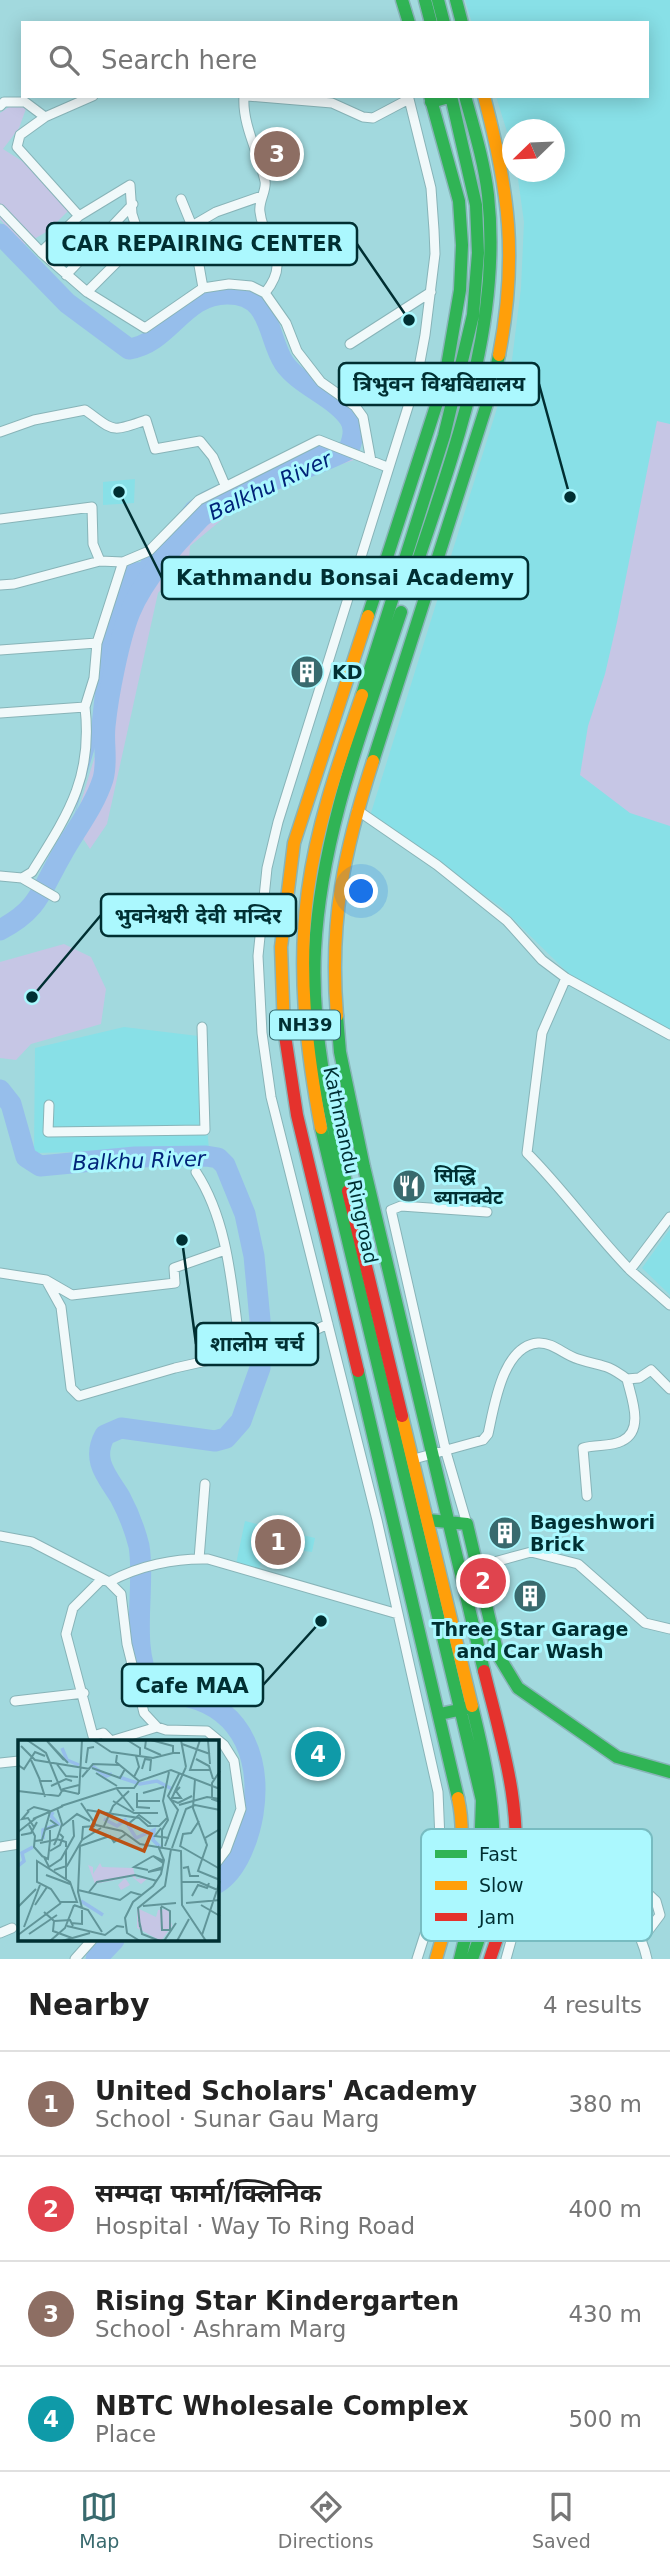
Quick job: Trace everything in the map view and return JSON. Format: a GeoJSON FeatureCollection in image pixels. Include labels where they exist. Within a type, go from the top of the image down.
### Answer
{"type":"FeatureCollection","features":[{"type":"Feature","properties":{"kind":"main road"},"geometry":{"type":"LineString","coordinates":[[402,0],[408,21]]}},
{"type":"Feature","properties":{"kind":"main road"},"geometry":{"type":"LineString","coordinates":[[425,0],[430,21]]}},
{"type":"Feature","properties":{"kind":"main road"},"geometry":{"type":"LineString","coordinates":[[438,0],[443,21]]}},
{"type":"Feature","properties":{"kind":"main road"},"geometry":{"type":"LineString","coordinates":[[456,0],[461,21]]}},
{"type":"Feature","properties":{"kind":"main road","name":"Kathmandu Ringroad"},"geometry":{"type":"LineString","coordinates":[[452,98],[470,166],[478,220],[477,285],[471,341],[394,598],[330,789],[308,889],[301,955],[307,1051],[321,1127],[468,1707],[490,1779],[495,1829]]}},
{"type":"Feature","properties":{"kind":"main road","name":"Kathmandu Ringroad"},"geometry":{"type":"LineString","coordinates":[[466,98],[481,158],[489,210],[490,262],[478,361],[467,408],[338,816],[326,863],[315,949],[316,1022],[323,1074],[343,1171],[428,1520],[468,1707],[484,1829]]}},
{"type":"Feature","properties":{"kind":"main road"},"geometry":{"type":"LineString","coordinates":[[484,98],[505,182],[511,234],[502,345],[492,388],[346,851],[334,929],[335,1006],[340,1052],[440,1453],[446,1522],[511,1778],[516,1829]]}},
{"type":"Feature","properties":{"kind":"main road"},"geometry":{"type":"LineString","coordinates":[[430,99],[459,203],[461,266],[456,322],[445,378],[293,843],[279,930],[281,998],[288,1065],[301,1134],[440,1714],[463,1820],[462,1829]]}},
{"type":"Feature","properties":{"kind":"main road"},"geometry":{"type":"LineString","coordinates":[[428,1520],[467,1524],[475,1567],[498,1655],[518,1688],[617,1757],[670,1772]]}},
{"type":"Feature","properties":{"kind":"main road"},"geometry":{"type":"LineString","coordinates":[[440,1714],[468,1707]]}},
{"type":"Feature","properties":{"kind":"main road"},"geometry":{"type":"LineString","coordinates":[[436,1959],[441,1941]]}},
{"type":"Feature","properties":{"kind":"main road","name":"Kathmandu Ringroad"},"geometry":{"type":"LineString","coordinates":[[460,1959],[465,1941]]}},
{"type":"Feature","properties":{"kind":"main road","name":"Kathmandu Ringroad"},"geometry":{"type":"LineString","coordinates":[[472,1959],[478,1941]]}},
{"type":"Feature","properties":{"kind":"main road"},"geometry":{"type":"LineString","coordinates":[[490,1959],[496,1941]]}},
{"type":"Feature","properties":{"kind":"street"},"geometry":{"type":"LineString","coordinates":[[79,216],[17,147],[20,135],[45,117],[88,98]]}},
{"type":"Feature","properties":{"kind":"street"},"geometry":{"type":"LineString","coordinates":[[246,98],[248,124],[265,182],[259,212],[279,268],[275,281],[265,293]]}},
{"type":"Feature","properties":{"kind":"street"},"geometry":{"type":"LineString","coordinates":[[293,98],[331,103],[363,117],[373,118],[409,99],[431,188],[436,254],[417,378],[387,467],[267,868],[258,956],[259,995],[271,1097],[409,1659],[436,1777],[442,1829]]}},
{"type":"Feature","properties":{"kind":"street"},"geometry":{"type":"LineString","coordinates":[[0,106],[4,102],[25,102],[45,117]]}},
{"type":"Feature","properties":{"kind":"street"},"geometry":{"type":"LineString","coordinates":[[41,252],[79,216],[130,185],[132,214],[141,242]]}},
{"type":"Feature","properties":{"kind":"street"},"geometry":{"type":"LineString","coordinates":[[88,292],[141,242],[148,231],[192,226],[216,212],[262,195]]}},
{"type":"Feature","properties":{"kind":"street"},"geometry":{"type":"LineString","coordinates":[[181,199],[192,226],[204,289]]}},
{"type":"Feature","properties":{"kind":"street"},"geometry":{"type":"LineString","coordinates":[[66,275],[133,204]]}},
{"type":"Feature","properties":{"kind":"street"},"geometry":{"type":"LineString","coordinates":[[0,209],[66,275],[145,328],[204,289],[229,284],[251,286],[265,293],[278,307],[297,351],[321,382],[355,406],[363,417],[367,460]]}},
{"type":"Feature","properties":{"kind":"street"},"geometry":{"type":"LineString","coordinates":[[350,344],[431,292]]}},
{"type":"Feature","properties":{"kind":"street"},"geometry":{"type":"LineString","coordinates":[[0,432],[34,421],[85,410],[108,428],[120,429],[146,419],[155,449],[200,441],[213,457],[224,482]]}},
{"type":"Feature","properties":{"kind":"street"},"geometry":{"type":"LineString","coordinates":[[0,585],[14,584],[100,561],[123,562],[148,552],[189,508],[224,482],[319,440],[387,467]]}},
{"type":"Feature","properties":{"kind":"street"},"geometry":{"type":"LineString","coordinates":[[0,519],[92,507],[93,544],[100,561]]}},
{"type":"Feature","properties":{"kind":"street"},"geometry":{"type":"LineString","coordinates":[[22,878],[32,872],[74,804],[88,733],[85,707],[94,678],[97,643],[123,562]]}},
{"type":"Feature","properties":{"kind":"street"},"geometry":{"type":"LineString","coordinates":[[0,650],[97,643]]}},
{"type":"Feature","properties":{"kind":"street"},"geometry":{"type":"LineString","coordinates":[[0,713],[85,707]]}},
{"type":"Feature","properties":{"kind":"street"},"geometry":{"type":"LineString","coordinates":[[357,810],[497,913],[542,960],[566,978],[670,1035]]}},
{"type":"Feature","properties":{"kind":"street"},"geometry":{"type":"LineString","coordinates":[[0,876],[22,878],[55,897]]}},
{"type":"Feature","properties":{"kind":"street"},"geometry":{"type":"LineString","coordinates":[[566,978],[542,1033],[527,1153],[562,1188],[595,1233],[629,1270],[670,1305]]}},
{"type":"Feature","properties":{"kind":"street"},"geometry":{"type":"LineString","coordinates":[[49,1105],[48,1132],[62,1129],[205,1130],[202,1027]]}},
{"type":"Feature","properties":{"kind":"street"},"geometry":{"type":"LineString","coordinates":[[281,1139],[301,1134]]}},
{"type":"Feature","properties":{"kind":"street"},"geometry":{"type":"LineString","coordinates":[[196,1172],[211,1194],[225,1250],[244,1353]]}},
{"type":"Feature","properties":{"kind":"street"},"geometry":{"type":"LineString","coordinates":[[467,1524],[440,1453],[391,1210],[401,1206],[487,1212]]}},
{"type":"Feature","properties":{"kind":"street"},"geometry":{"type":"LineString","coordinates":[[629,1270],[670,1217]]}},
{"type":"Feature","properties":{"kind":"street"},"geometry":{"type":"LineString","coordinates":[[0,1273],[46,1280],[72,1295],[175,1283],[174,1268],[225,1250]]}},
{"type":"Feature","properties":{"kind":"street"},"geometry":{"type":"LineString","coordinates":[[46,1280],[61,1307],[71,1388],[79,1396],[175,1368],[244,1353],[273,1350],[328,1324]]}},
{"type":"Feature","properties":{"kind":"street"},"geometry":{"type":"LineString","coordinates":[[414,1459],[483,1440],[488,1434],[499,1381],[527,1347],[538,1343],[558,1347],[576,1359],[607,1364],[627,1379],[636,1417],[623,1441],[583,1448],[587,1496]]}},
{"type":"Feature","properties":{"kind":"street"},"geometry":{"type":"LineString","coordinates":[[627,1379],[639,1378],[650,1370],[670,1389]]}},
{"type":"Feature","properties":{"kind":"street"},"geometry":{"type":"LineString","coordinates":[[200,1559],[205,1484]]}},
{"type":"Feature","properties":{"kind":"street"},"geometry":{"type":"LineString","coordinates":[[0,1536],[32,1542],[108,1580],[121,1594],[139,1703],[157,1727]]}},
{"type":"Feature","properties":{"kind":"street"},"geometry":{"type":"LineString","coordinates":[[475,1567],[531,1552],[578,1564],[645,1623],[670,1629]]}},
{"type":"Feature","properties":{"kind":"street"},"geometry":{"type":"LineString","coordinates":[[93,1736],[84,1711],[84,1693],[66,1634],[73,1608],[108,1580],[187,1558],[200,1559],[398,1614]]}},
{"type":"Feature","properties":{"kind":"street"},"geometry":{"type":"LineString","coordinates":[[409,1659],[426,1656]]}},
{"type":"Feature","properties":{"kind":"street"},"geometry":{"type":"LineString","coordinates":[[15,1701],[84,1693]]}},
{"type":"Feature","properties":{"kind":"street"},"geometry":{"type":"LineString","coordinates":[[114,1740],[157,1727],[207,1731],[218,1740]]}},
{"type":"Feature","properties":{"kind":"street"},"geometry":{"type":"LineString","coordinates":[[191,1731],[192,1740]]}},
{"type":"Feature","properties":{"kind":"street"},"geometry":{"type":"LineString","coordinates":[[86,1740],[103,1733],[110,1740]]}},
{"type":"Feature","properties":{"kind":"street"},"geometry":{"type":"LineString","coordinates":[[219,1741],[234,1761],[239,1783],[239,1819],[226,1850],[219,1859]]}},
{"type":"Feature","properties":{"kind":"street"},"geometry":{"type":"LineString","coordinates":[[0,1763],[18,1762]]}},
{"type":"Feature","properties":{"kind":"street"},"geometry":{"type":"LineString","coordinates":[[0,1847],[18,1844]]}},
{"type":"Feature","properties":{"kind":"street"},"geometry":{"type":"LineString","coordinates":[[652,1897],[656,1901],[660,1915],[652,1926]]}},
{"type":"Feature","properties":{"kind":"street"},"geometry":{"type":"LineString","coordinates":[[0,1933],[12,1928]]}},
{"type":"Feature","properties":{"kind":"street"},"geometry":{"type":"LineString","coordinates":[[75,1959],[91,1941]]}},
{"type":"Feature","properties":{"kind":"street"},"geometry":{"type":"LineString","coordinates":[[417,1959],[422,1941]]}},
{"type":"Feature","properties":{"kind":"street"},"geometry":{"type":"LineString","coordinates":[[506,1959],[511,1941]]}},
{"type":"Feature","properties":{"kind":"street"},"geometry":{"type":"LineString","coordinates":[[642,1941],[647,1959]]}},
{"type":"Feature","properties":{"kind":"shaded area"},"geometry":{"type":"Polygon","coordinates":[[[465,0],[670,0],[670,1030],[572,977],[501,907],[370,816],[512,360],[521,288],[524,222],[518,182],[565,182],[565,119],[503,119],[497,98],[649,98],[649,21],[471,21],[465,0]]]}},
{"type":"Feature","properties":{"kind":"shaded area"},"geometry":{"type":"Polygon","coordinates":[[[12,105],[27,106],[19,128],[3,149],[36,170],[71,208],[48,231],[22,246],[0,219],[0,113],[12,105]]]}},
{"type":"Feature","properties":{"kind":"shaded area"},"geometry":{"type":"Polygon","coordinates":[[[286,137],[293,163],[267,171],[262,145],[286,137]]]}},
{"type":"Feature","properties":{"kind":"shaded area"},"geometry":{"type":"Polygon","coordinates":[[[657,421],[670,424],[670,826],[630,813],[580,775],[588,726],[605,674],[617,622],[657,421]]]}},
{"type":"Feature","properties":{"kind":"shaded area","name":"Balkhu River"},"geometry":{"type":"Polygon","coordinates":[[[318,438],[336,447],[298,460],[202,504],[154,557],[129,602],[96,744],[73,821],[88,756],[100,653],[110,607],[128,563],[140,562],[187,503],[202,492],[318,438]]]}},
{"type":"Feature","properties":{"kind":"shaded area"},"geometry":{"type":"Polygon","coordinates":[[[337,451],[354,460],[312,474],[231,512],[190,546],[189,559],[158,593],[107,824],[90,849],[74,825],[97,749],[131,605],[155,561],[203,508],[299,464],[337,451]]]}},
{"type":"Feature","properties":{"kind":"shaded area"},"geometry":{"type":"Polygon","coordinates":[[[135,479],[134,503],[103,505],[103,482],[135,479]]]}},
{"type":"Feature","properties":{"kind":"shaded area"},"geometry":{"type":"Polygon","coordinates":[[[64,944],[91,957],[106,989],[101,1024],[31,1044],[16,1060],[0,1058],[0,962],[64,944]]]}},
{"type":"Feature","properties":{"kind":"shaded area"},"geometry":{"type":"Polygon","coordinates":[[[124,1027],[198,1036],[209,1149],[34,1153],[35,1048],[124,1027]]]}},
{"type":"Feature","properties":{"kind":"shaded area"},"geometry":{"type":"Polygon","coordinates":[[[670,1229],[670,1295],[642,1268],[670,1229]]]}},
{"type":"Feature","properties":{"kind":"shaded area"},"geometry":{"type":"Polygon","coordinates":[[[245,1521],[315,1538],[312,1552],[265,1546],[259,1570],[236,1564],[245,1521]]]}},
{"type":"Feature","properties":{"kind":"waterway","name":"Balkhu River"},"geometry":{"type":"LineString","coordinates":[[0,234],[67,303],[129,349],[155,338],[199,301],[228,294],[253,301],[261,309],[284,363],[299,378],[343,411],[353,429],[349,449],[249,490],[213,508],[190,528],[152,574],[130,612],[118,652],[106,714],[105,766],[99,789],[38,898],[24,914],[0,930]]}},
{"type":"Feature","properties":{"kind":"waterway","name":"Balkhu River"},"geometry":{"type":"LineString","coordinates":[[0,1090],[11,1104],[26,1157],[40,1166],[135,1157],[218,1158],[225,1165],[245,1214],[254,1256],[260,1320],[260,1368],[241,1421],[226,1438],[215,1441],[121,1428],[105,1435],[100,1452],[102,1468],[126,1509],[139,1546],[139,1635],[144,1669],[154,1687],[208,1704],[224,1714],[236,1727],[251,1758],[255,1795],[249,1833],[237,1862],[219,1881]]}},
{"type":"Feature","properties":{"kind":"waterway","name":"Balkhu River"},"geometry":{"type":"LineString","coordinates":[[96,1959],[113,1941]]}},
{"type":"Feature","properties":{"kind":"traffic: fast"},"geometry":{"type":"LineString","coordinates":[[402,0],[408,21]]}},
{"type":"Feature","properties":{"kind":"traffic: fast"},"geometry":{"type":"LineString","coordinates":[[425,0],[430,21]]}},
{"type":"Feature","properties":{"kind":"traffic: fast"},"geometry":{"type":"LineString","coordinates":[[438,0],[443,21]]}},
{"type":"Feature","properties":{"kind":"traffic: fast"},"geometry":{"type":"LineString","coordinates":[[456,0],[461,21]]}},
{"type":"Feature","properties":{"kind":"traffic: fast"},"geometry":{"type":"LineString","coordinates":[[368,616],[445,378],[460,290],[462,245],[459,201],[431,98]]}},
{"type":"Feature","properties":{"kind":"traffic: fast"},"geometry":{"type":"LineString","coordinates":[[431,102],[445,98]]}},
{"type":"Feature","properties":{"kind":"traffic: fast"},"geometry":{"type":"LineString","coordinates":[[362,695],[444,436],[473,315],[478,253],[476,205],[451,98]]}},
{"type":"Feature","properties":{"kind":"traffic: fast"},"geometry":{"type":"LineString","coordinates":[[408,591],[469,396],[488,296],[491,246],[488,195],[466,98]]}},
{"type":"Feature","properties":{"kind":"traffic: fast"},"geometry":{"type":"LineString","coordinates":[[373,761],[492,388],[499,355]]}},
{"type":"Feature","properties":{"kind":"traffic: fast"},"geometry":{"type":"LineString","coordinates":[[348,1191],[328,1102],[319,1041],[314,980],[319,906],[335,821],[401,612]]}},
{"type":"Feature","properties":{"kind":"traffic: fast"},"geometry":{"type":"LineString","coordinates":[[337,1016],[340,1052],[364,1167],[484,1671]]}},
{"type":"Feature","properties":{"kind":"traffic: fast"},"geometry":{"type":"LineString","coordinates":[[321,1128],[482,1800],[481,1829]]}},
{"type":"Feature","properties":{"kind":"traffic: fast"},"geometry":{"type":"LineString","coordinates":[[358,1371],[458,1798]]}},
{"type":"Feature","properties":{"kind":"traffic: fast"},"geometry":{"type":"LineString","coordinates":[[428,1520],[467,1524],[498,1655],[518,1688],[617,1757],[670,1772]]}},
{"type":"Feature","properties":{"kind":"traffic: fast"},"geometry":{"type":"LineString","coordinates":[[472,1706],[486,1772],[493,1829]]}},
{"type":"Feature","properties":{"kind":"traffic: fast"},"geometry":{"type":"LineString","coordinates":[[440,1714],[472,1707]]}},
{"type":"Feature","properties":{"kind":"traffic: fast"},"geometry":{"type":"LineString","coordinates":[[460,1959],[464,1941]]}},
{"type":"Feature","properties":{"kind":"traffic: fast"},"geometry":{"type":"LineString","coordinates":[[472,1959],[478,1941]]}},
{"type":"Feature","properties":{"kind":"traffic: slow"},"geometry":{"type":"LineString","coordinates":[[485,98],[500,163],[508,224],[508,287],[499,355]]}},
{"type":"Feature","properties":{"kind":"traffic: slow"},"geometry":{"type":"LineString","coordinates":[[284,1029],[281,947],[294,843],[368,616]]}},
{"type":"Feature","properties":{"kind":"traffic: slow"},"geometry":{"type":"LineString","coordinates":[[321,1128],[307,1039],[303,979],[305,920],[312,865],[323,816],[362,695]]}},
{"type":"Feature","properties":{"kind":"traffic: slow"},"geometry":{"type":"LineString","coordinates":[[337,1016],[335,949],[341,887],[354,825],[373,761]]}},
{"type":"Feature","properties":{"kind":"traffic: slow"},"geometry":{"type":"LineString","coordinates":[[402,1416],[472,1706]]}},
{"type":"Feature","properties":{"kind":"traffic: slow"},"geometry":{"type":"LineString","coordinates":[[458,1798],[462,1829]]}},
{"type":"Feature","properties":{"kind":"traffic: slow"},"geometry":{"type":"LineString","coordinates":[[436,1959],[441,1941]]}},
{"type":"Feature","properties":{"kind":"traffic: jam"},"geometry":{"type":"LineString","coordinates":[[284,1029],[297,1115],[358,1371]]}},
{"type":"Feature","properties":{"kind":"traffic: jam"},"geometry":{"type":"LineString","coordinates":[[348,1191],[402,1416]]}},
{"type":"Feature","properties":{"kind":"traffic: jam"},"geometry":{"type":"LineString","coordinates":[[484,1671],[504,1749],[516,1829]]}},
{"type":"Feature","properties":{"kind":"traffic: jam"},"geometry":{"type":"LineString","coordinates":[[490,1959],[496,1941]]}},
{"type":"Feature","properties":{"kind":"place","name":"Rising Star Kindergarten"},"geometry":{"type":"Point","coordinates":[277,154]}},
{"type":"Feature","properties":{"kind":"place","name":"CAR REPAIRING CENTER"},"geometry":{"type":"Point","coordinates":[409,320]}},
{"type":"Feature","properties":{"kind":"place","name":"Kathmandu Bonsai Academy"},"geometry":{"type":"Point","coordinates":[119,492]}},
{"type":"Feature","properties":{"kind":"place","name":"त्रिभुवन विश्वविद्यालय"},"geometry":{"type":"Point","coordinates":[570,497]}},
{"type":"Feature","properties":{"kind":"place","name":"KD"},"geometry":{"type":"Point","coordinates":[307,672]}},
{"type":"Feature","properties":{"kind":"place","name":"भुवनेश्वरी देवी मन्दिर"},"geometry":{"type":"Point","coordinates":[32,997]}},
{"type":"Feature","properties":{"kind":"place","name":"सिद्धि ब्यानक्वेट"},"geometry":{"type":"Point","coordinates":[409,1186]}},
{"type":"Feature","properties":{"kind":"place","name":"शालोम चर्च"},"geometry":{"type":"Point","coordinates":[182,1240]}},
{"type":"Feature","properties":{"kind":"place","name":"Bageshwori Brick"},"geometry":{"type":"Point","coordinates":[505,1533]}},
{"type":"Feature","properties":{"kind":"place","name":"United Scholars' Academy"},"geometry":{"type":"Point","coordinates":[278,1542]}},
{"type":"Feature","properties":{"kind":"place","name":"सम्पदा फार्मा/क्लिनिक"},"geometry":{"type":"Point","coordinates":[483,1581]}},
{"type":"Feature","properties":{"kind":"place","name":"Three Star Garage and Car Wash"},"geometry":{"type":"Point","coordinates":[530,1596]}},
{"type":"Feature","properties":{"kind":"place","name":"Cafe MAA"},"geometry":{"type":"Point","coordinates":[321,1621]}},
{"type":"Feature","properties":{"kind":"place","name":"NBTC Wholesale Complex"},"geometry":{"type":"Point","coordinates":[318,1754]}}]}
